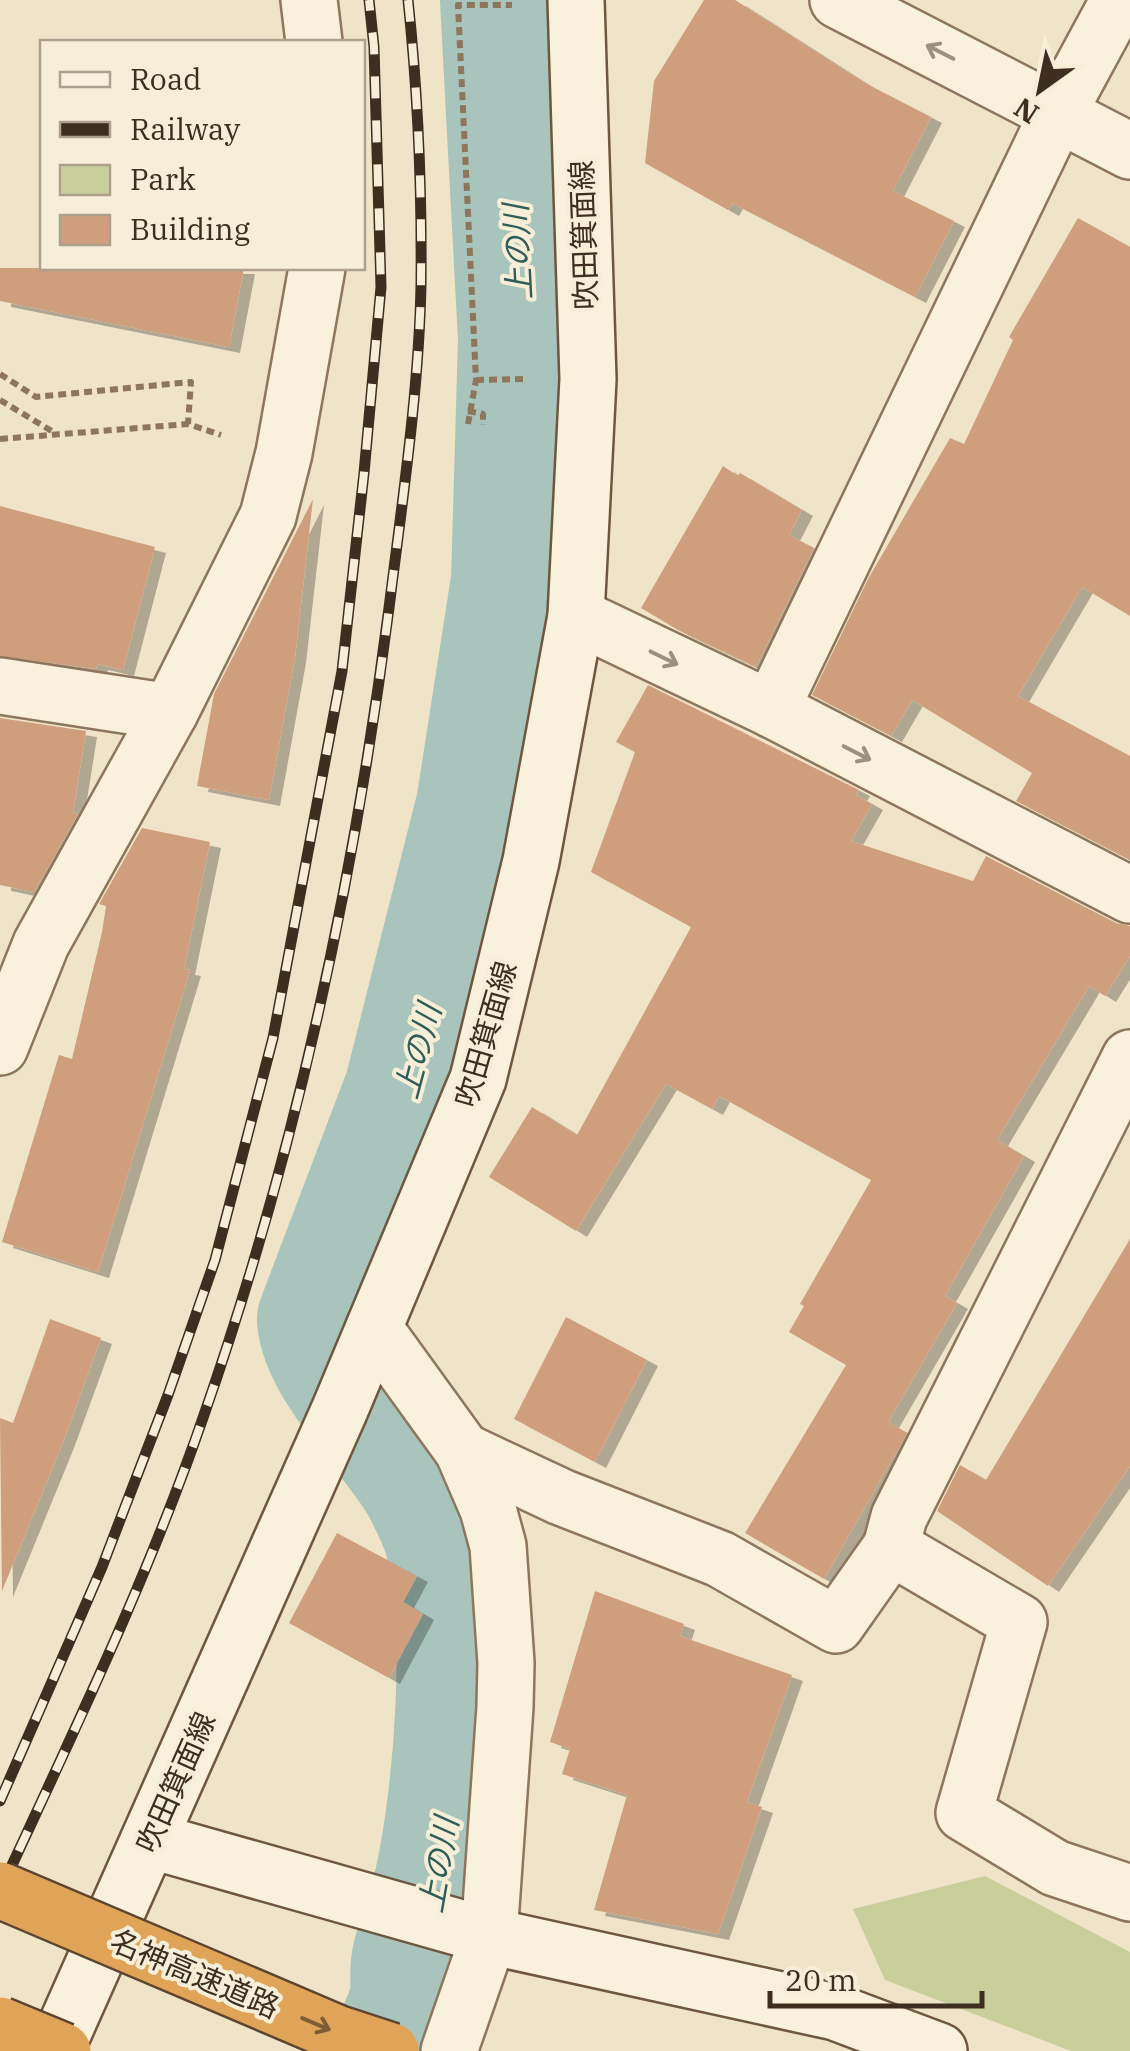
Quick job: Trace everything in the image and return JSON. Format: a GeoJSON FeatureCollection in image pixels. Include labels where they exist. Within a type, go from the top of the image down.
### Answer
{"type":"FeatureCollection","features":[{"type":"Feature","properties":{"kind":"highway","name":"名神高速道路"},"geometry":{"type":"LineString","coordinates":[[0,1890],[339,2034],[391,2051]]}},
{"type":"Feature","properties":{"kind":"highway"},"geometry":{"type":"LineString","coordinates":[[0,2025],[64,2051]]}},
{"type":"Feature","properties":{"kind":"street"},"geometry":{"type":"LineString","coordinates":[[309,0],[314,40]]}},
{"type":"Feature","properties":{"kind":"street"},"geometry":{"type":"LineString","coordinates":[[838,0],[1130,151]]}},
{"type":"Feature","properties":{"kind":"street"},"geometry":{"type":"LineString","coordinates":[[771,709],[1058,112],[1119,0]]}},
{"type":"Feature","properties":{"kind":"street","name":"吹田箕面線"},"geometry":{"type":"LineString","coordinates":[[55,2051],[340,1410],[478,1079],[531,861],[576,616],[588,379],[551,2]]}},
{"type":"Feature","properties":{"kind":"street"},"geometry":{"type":"LineString","coordinates":[[0,1047],[21,938],[170,712],[268,516],[284,453],[317,270]]}},
{"type":"Feature","properties":{"kind":"street"},"geometry":{"type":"LineString","coordinates":[[576,616],[771,709],[1130,895]]}},
{"type":"Feature","properties":{"kind":"street"},"geometry":{"type":"LineString","coordinates":[[0,686],[170,712]]}},
{"type":"Feature","properties":{"kind":"street"},"geometry":{"type":"LineString","coordinates":[[463,1452],[560,1497],[720,1558],[836,1626],[891,1547],[898,1517],[1130,1058]]}},
{"type":"Feature","properties":{"kind":"street"},"geometry":{"type":"LineString","coordinates":[[369,1339],[463,1452],[488,1508],[498,1546],[505,1707],[472,1930],[449,2051]]}},
{"type":"Feature","properties":{"kind":"street"},"geometry":{"type":"LineString","coordinates":[[891,1547],[1019,1622],[964,1814],[1054,1868],[1130,1893]]}},
{"type":"Feature","properties":{"kind":"street"},"geometry":{"type":"LineString","coordinates":[[149,1840],[472,1930],[835,2012],[939,2051]]}},
{"type":"Feature","properties":{"kind":"path"},"geometry":{"type":"LineString","coordinates":[[468,424],[476,380],[458,5],[551,2]]}},
{"type":"Feature","properties":{"kind":"path"},"geometry":{"type":"LineString","coordinates":[[0,374],[36,397],[191,382],[188,424]]}},
{"type":"Feature","properties":{"kind":"path"},"geometry":{"type":"LineString","coordinates":[[0,400],[57,434]]}},
{"type":"Feature","properties":{"kind":"path"},"geometry":{"type":"LineString","coordinates":[[468,411],[482,414],[483,425]]}},
{"type":"Feature","properties":{"kind":"path"},"geometry":{"type":"LineString","coordinates":[[0,439],[150,426]]}},
{"type":"Feature","properties":{"kind":"green space"},"geometry":{"type":"Polygon","coordinates":[[[985,1876],[1130,1952],[1130,2051],[1071,2051],[885,1980],[853,1909],[985,1876]]]}},
{"type":"Feature","properties":{"kind":"building"},"geometry":{"type":"Polygon","coordinates":[[[704,0],[735,0],[865,83],[931,117],[893,191],[954,221],[915,297],[732,203],[728,210],[645,163],[654,81],[704,0]]]}},
{"type":"Feature","properties":{"kind":"building"},"geometry":{"type":"Polygon","coordinates":[[[1078,218],[1130,247],[1130,616],[1082,587],[1018,696],[1130,756],[1130,860],[1016,801],[1032,773],[912,700],[891,736],[812,695],[868,579],[950,438],[964,444],[1013,340],[1009,337],[1078,218]]]}},
{"type":"Feature","properties":{"kind":"building"},"geometry":{"type":"Polygon","coordinates":[[[0,268],[244,270],[229,347],[0,301],[0,268]]]}},
{"type":"Feature","properties":{"kind":"building"},"geometry":{"type":"Polygon","coordinates":[[[723,466],[802,510],[789,535],[814,548],[756,667],[641,608],[723,466]]]}},
{"type":"Feature","properties":{"kind":"building"},"geometry":{"type":"Polygon","coordinates":[[[313,499],[295,657],[269,800],[197,786],[214,694],[313,499]]]}},
{"type":"Feature","properties":{"kind":"building"},"geometry":{"type":"Polygon","coordinates":[[[0,506],[155,547],[123,670],[97,664],[96,669],[0,656],[0,506]]]}},
{"type":"Feature","properties":{"kind":"building"},"geometry":{"type":"Polygon","coordinates":[[[648,685],[859,790],[856,795],[872,804],[851,841],[973,881],[986,856],[1116,923],[1130,926],[1130,956],[1105,996],[1089,986],[997,1140],[1024,1156],[945,1296],[957,1303],[888,1422],[907,1433],[824,1579],[745,1533],[846,1365],[789,1332],[804,1306],[800,1304],[871,1180],[719,1096],[712,1109],[666,1084],[576,1231],[489,1177],[532,1107],[577,1135],[691,927],[591,872],[635,752],[616,742],[648,685]]]}},
{"type":"Feature","properties":{"kind":"building"},"geometry":{"type":"Polygon","coordinates":[[[0,718],[86,731],[73,813],[78,814],[34,892],[0,885],[0,718]]]}},
{"type":"Feature","properties":{"kind":"building"},"geometry":{"type":"Polygon","coordinates":[[[142,828],[210,842],[184,969],[190,970],[98,1272],[2,1242],[59,1055],[72,1059],[102,932],[106,906],[99,904],[142,828]]]}},
{"type":"Feature","properties":{"kind":"building"},"geometry":{"type":"Polygon","coordinates":[[[1130,1239],[1130,1466],[1048,1586],[937,1511],[960,1465],[986,1480],[1130,1239]]]}},
{"type":"Feature","properties":{"kind":"building"},"geometry":{"type":"Polygon","coordinates":[[[566,1317],[647,1360],[595,1462],[514,1419],[566,1317]]]}},
{"type":"Feature","properties":{"kind":"building"},"geometry":{"type":"Polygon","coordinates":[[[50,1319],[101,1338],[2,1591],[0,1418],[13,1423],[50,1319]]]}},
{"type":"Feature","properties":{"kind":"building"},"geometry":{"type":"Polygon","coordinates":[[[337,1533],[417,1576],[403,1602],[423,1614],[389,1678],[289,1623],[337,1533]]]}},
{"type":"Feature","properties":{"kind":"building"},"geometry":{"type":"Polygon","coordinates":[[[595,1591],[684,1624],[680,1636],[792,1675],[747,1802],[762,1807],[718,1934],[594,1910],[627,1795],[562,1774],[570,1749],[550,1742],[595,1591]]]}},
{"type":"Feature","properties":{"kind":"waterway","name":"上の川"},"geometry":{"type":"LineString","coordinates":[[393,2051],[413,2001],[415,1963],[438,1883],[451,1803],[460,1660],[455,1571],[447,1535],[425,1486],[335,1360],[321,1320],[408,1091],[480,806],[515,581],[522,339],[504,0]]}},
{"type":"Feature","properties":{"kind":"railway"},"geometry":{"type":"LineString","coordinates":[[0,1801],[102,1567],[168,1395],[215,1260],[273,1038],[342,671],[364,473],[381,287],[374,47],[369,0]]}},
{"type":"Feature","properties":{"kind":"railway"},"geometry":{"type":"LineString","coordinates":[[0,1891],[109,1654],[183,1473],[238,1314],[318,1014],[375,710],[413,406],[420,325],[421,214],[408,0]]}}]}
